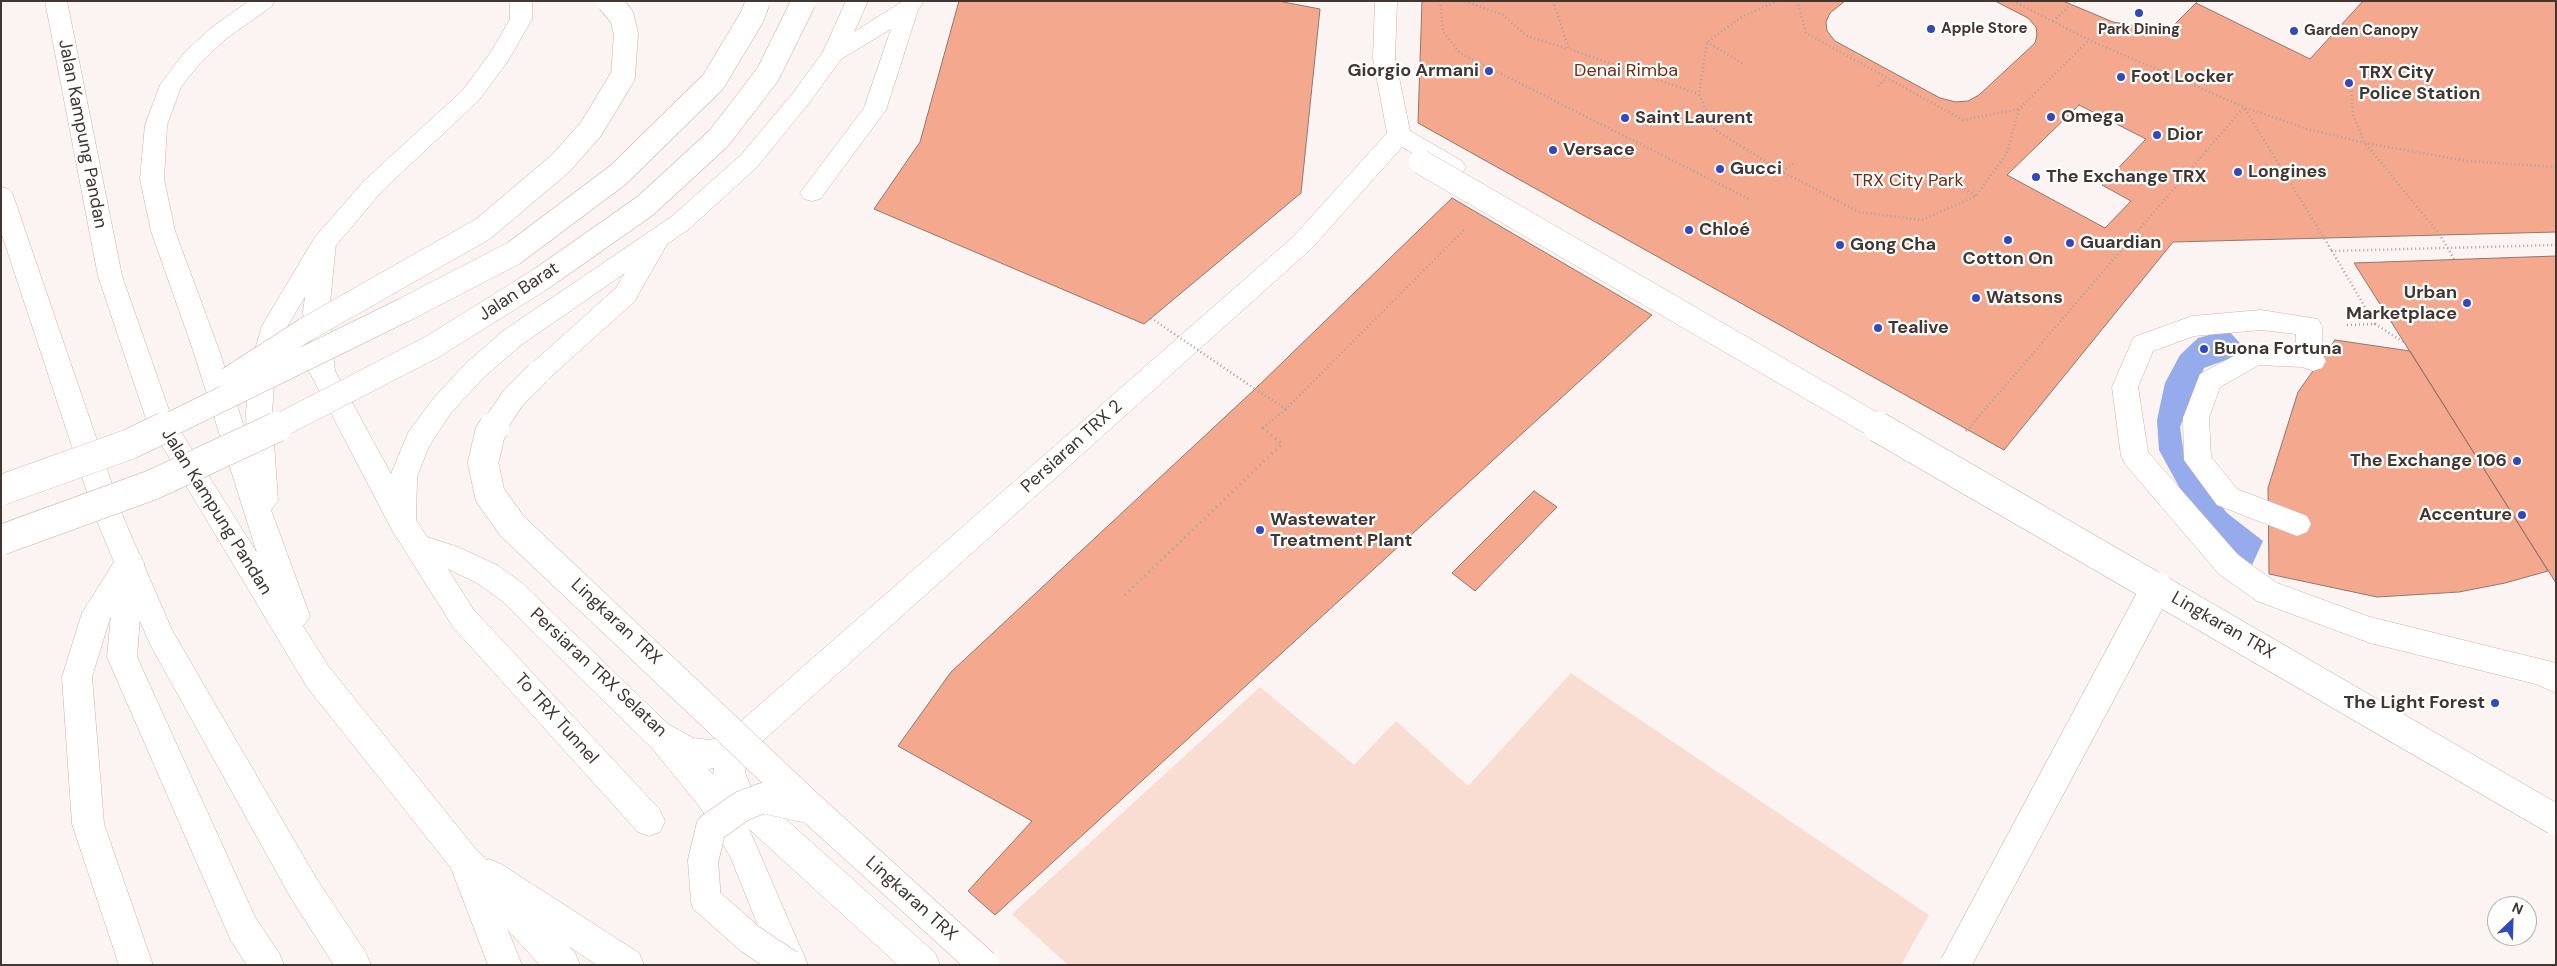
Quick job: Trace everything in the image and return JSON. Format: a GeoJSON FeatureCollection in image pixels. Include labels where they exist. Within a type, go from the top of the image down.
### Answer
{"type":"FeatureCollection","features":[{"type":"Feature","properties":{"kind":"main road","name":"Jalan Kampung Pandan"},"geometry":{"type":"LineString","coordinates":[[56,1],[64,52],[110,276],[159,419],[318,677],[463,858],[505,965]]}},
{"type":"Feature","properties":{"kind":"main road"},"geometry":{"type":"LineString","coordinates":[[264,1],[219,33],[192,58],[171,85],[156,124],[152,180],[163,231],[206,350],[267,542],[318,677]]}},
{"type":"Feature","properties":{"kind":"main road"},"geometry":{"type":"LineString","coordinates":[[267,542],[260,413],[262,370],[275,326],[324,244],[374,185],[470,95],[500,56],[521,19],[521,1]]}},
{"type":"Feature","properties":{"kind":"main road"},"geometry":{"type":"LineString","coordinates":[[1,490],[130,444],[305,330],[483,229],[561,163],[591,129],[623,76],[626,34],[622,17],[609,1]]}},
{"type":"Feature","properties":{"kind":"main road","name":"Jalan Barat"},"geometry":{"type":"LineString","coordinates":[[130,444],[404,310],[514,253],[618,175],[713,82],[752,18],[758,1]]}},
{"type":"Feature","properties":{"kind":"main road","name":"Jalan Barat"},"geometry":{"type":"LineString","coordinates":[[1,540],[152,486],[267,432],[432,347],[541,279],[645,206],[719,138],[768,74],[804,1]]}},
{"type":"Feature","properties":{"kind":"main road"},"geometry":{"type":"LineString","coordinates":[[409,534],[403,477],[418,441],[442,406],[474,371],[512,338],[680,223],[748,161],[801,98],[833,54],[857,1]]}},
{"type":"Feature","properties":{"kind":"main road"},"geometry":{"type":"LineString","coordinates":[[1386,1],[1384,58],[1400,136],[1454,167]]}},
{"type":"Feature","properties":{"kind":"main road"},"geometry":{"type":"LineString","coordinates":[[1384,58],[1393,1]]}},
{"type":"Feature","properties":{"kind":"main road"},"geometry":{"type":"LineString","coordinates":[[833,54],[911,5]]}},
{"type":"Feature","properties":{"kind":"main road"},"geometry":{"type":"LineString","coordinates":[[812,192],[875,110],[911,5]]}},
{"type":"Feature","properties":{"kind":"main road","name":"Persiaran TRX 2"},"geometry":{"type":"LineString","coordinates":[[733,748],[1303,242],[1400,136]]}},
{"type":"Feature","properties":{"kind":"main road"},"geometry":{"type":"LineString","coordinates":[[1421,162],[2157,587]]}},
{"type":"Feature","properties":{"kind":"main road"},"geometry":{"type":"LineString","coordinates":[[1,195],[110,518],[161,637],[304,889],[354,965]]}},
{"type":"Feature","properties":{"kind":"main road","name":"Lingkaran TRX"},"geometry":{"type":"LineString","coordinates":[[659,238],[625,295],[513,398],[490,433],[483,463],[490,494],[512,526],[812,809],[984,965]]}},
{"type":"Feature","properties":{"kind":"main road","name":"To TRX Tunnel"},"geometry":{"type":"LineString","coordinates":[[324,244],[316,312],[322,371],[409,534],[463,618],[649,821]]}},
{"type":"Feature","properties":{"kind":"main road"},"geometry":{"type":"LineString","coordinates":[[2297,524],[2227,497],[2198,460],[2196,418],[2209,381],[2254,356],[2311,359],[2309,326],[2261,320],[2192,326],[2143,344],[2126,387],[2135,456],[2229,565],[2267,592],[2370,630],[2541,672],[2556,679]]}},
{"type":"Feature","properties":{"kind":"main road","name":"Persiaran TRX Selatan"},"geometry":{"type":"LineString","coordinates":[[409,534],[448,556],[486,574],[511,591],[657,734],[688,752],[709,755],[733,748]]}},
{"type":"Feature","properties":{"kind":"main road"},"geometry":{"type":"LineString","coordinates":[[130,563],[96,613],[77,677],[88,824],[136,965]]}},
{"type":"Feature","properties":{"kind":"main road"},"geometry":{"type":"LineString","coordinates":[[130,563],[122,657],[243,929],[267,965]]}},
{"type":"Feature","properties":{"kind":"main road","name":"Lingkaran TRX"},"geometry":{"type":"LineString","coordinates":[[1955,965],[2157,587],[2556,820]]}},
{"type":"Feature","properties":{"kind":"main road"},"geometry":{"type":"LineString","coordinates":[[657,734],[711,796],[742,846],[790,965]]}},
{"type":"Feature","properties":{"kind":"main road"},"geometry":{"type":"LineString","coordinates":[[733,748],[729,774],[741,800],[923,965]]}},
{"type":"Feature","properties":{"kind":"main road"},"geometry":{"type":"LineString","coordinates":[[790,965],[750,939],[706,900],[703,861],[711,828],[742,806],[763,798],[812,809]]}},
{"type":"Feature","properties":{"kind":"main road"},"geometry":{"type":"LineString","coordinates":[[463,858],[563,965]]}},
{"type":"Feature","properties":{"kind":"main road"},"geometry":{"type":"LineString","coordinates":[[463,858],[627,965]]}},
{"type":"Feature","properties":{"kind":"path"},"geometry":{"type":"LineString","coordinates":[[1440,1],[1443,32],[1460,53],[1751,200]]}},
{"type":"Feature","properties":{"kind":"path"},"geometry":{"type":"LineString","coordinates":[[1465,1],[1503,15],[1527,36],[1699,94]]}},
{"type":"Feature","properties":{"kind":"path"},"geometry":{"type":"LineString","coordinates":[[1554,1],[1569,49]]}},
{"type":"Feature","properties":{"kind":"path"},"geometry":{"type":"LineString","coordinates":[[1778,1],[1742,16],[1707,42],[1699,94],[1715,130],[1783,172],[1859,212],[1922,220],[1976,196],[2007,153],[2019,109],[2090,40]]}},
{"type":"Feature","properties":{"kind":"path"},"geometry":{"type":"LineString","coordinates":[[1797,1],[1806,32],[1963,120],[2019,109]]}},
{"type":"Feature","properties":{"kind":"path"},"geometry":{"type":"LineString","coordinates":[[2013,1],[2090,40],[2244,108],[2307,129],[2365,143],[2468,160],[2556,167]]}},
{"type":"Feature","properties":{"kind":"path"},"geometry":{"type":"LineString","coordinates":[[2053,22],[2075,1]]}},
{"type":"Feature","properties":{"kind":"path"},"geometry":{"type":"LineString","coordinates":[[1707,42],[1742,62]]}},
{"type":"Feature","properties":{"kind":"path"},"geometry":{"type":"LineString","coordinates":[[1878,86],[1888,78]]}},
{"type":"Feature","properties":{"kind":"path"},"geometry":{"type":"LineString","coordinates":[[2351,87],[2353,115],[2365,143],[2440,235],[2454,259]]}},
{"type":"Feature","properties":{"kind":"path"},"geometry":{"type":"LineString","coordinates":[[2244,108],[2375,324],[2404,343]]}},
{"type":"Feature","properties":{"kind":"path"},"geometry":{"type":"LineString","coordinates":[[1967,429],[2244,108]]}},
{"type":"Feature","properties":{"kind":"path"},"geometry":{"type":"LineString","coordinates":[[1783,172],[1795,162]]}},
{"type":"Feature","properties":{"kind":"path"},"geometry":{"type":"LineString","coordinates":[[1940,175],[1976,196]]}},
{"type":"Feature","properties":{"kind":"path"},"geometry":{"type":"LineString","coordinates":[[1125,595],[1282,444],[1263,428],[1286,409],[1492,202]]}},
{"type":"Feature","properties":{"kind":"path"},"geometry":{"type":"LineString","coordinates":[[2332,251],[2556,245]]}},
{"type":"Feature","properties":{"kind":"path"},"geometry":{"type":"LineString","coordinates":[[1151,318],[1286,409]]}},
{"type":"Feature","properties":{"kind":"path"},"geometry":{"type":"LineString","coordinates":[[2309,326],[2375,324]]}},
{"type":"Feature","properties":{"kind":"shaded area"},"geometry":{"type":"Polygon","coordinates":[[[1571,673],[1929,915],[1901,965],[1068,965],[1012,914],[1260,687],[1354,765],[1396,721],[1468,786],[1571,673]]]}},
{"type":"Feature","properties":{"kind":"water"},"geometry":{"type":"Polygon","coordinates":[[[2228,330],[2248,352],[2204,368],[2180,427],[2184,455],[2200,479],[2227,513],[2263,541],[2252,565],[2217,538],[2183,494],[2159,450],[2157,420],[2165,383],[2180,355],[2198,338],[2228,330]]]}},
{"type":"Feature","properties":{"kind":"building"},"geometry":{"type":"Polygon","coordinates":[[[959,1],[1278,1],[1320,9],[1301,193],[1144,324],[874,209],[920,142],[959,1]]]}},
{"type":"Feature","properties":{"kind":"building","name":"TRX City Park"},"geometry":{"type":"Polygon","coordinates":[[[1422,1],[2556,1],[2556,232],[2173,242],[2004,450],[1418,123],[1422,1]]]}},
{"type":"Feature","properties":{"kind":"building"},"geometry":{"type":"Polygon","coordinates":[[[1845,1],[1995,1],[2028,18],[2036,27],[2037,35],[2035,43],[1979,95],[1968,101],[1956,102],[1940,98],[1835,41],[1827,31],[1826,22],[1830,13],[1845,1]]]}},
{"type":"Feature","properties":{"kind":"building","name":"Park Dining"},"geometry":{"type":"Polygon","coordinates":[[[2063,1],[2198,1],[2168,31],[2113,22],[2063,1]]]}},
{"type":"Feature","properties":{"kind":"building","name":"Garden Canopy"},"geometry":{"type":"Polygon","coordinates":[[[2198,1],[2363,1],[2310,59],[2196,3],[2198,1]]]}},
{"type":"Feature","properties":{"kind":"building"},"geometry":{"type":"Polygon","coordinates":[[[2079,105],[2146,139],[2102,185],[2131,201],[2105,228],[2007,175],[2079,105]]]}},
{"type":"Feature","properties":{"kind":"building","name":"Wastewater Treatment Plant"},"geometry":{"type":"Polygon","coordinates":[[[1452,198],[1652,315],[995,915],[968,891],[1032,821],[898,746],[951,672],[1255,389],[1452,198]]]}},
{"type":"Feature","properties":{"kind":"building","name":"The Exchange 106"},"geometry":{"type":"Polygon","coordinates":[[[2556,256],[2556,583],[2354,263],[2556,256]]]}},
{"type":"Feature","properties":{"kind":"building"},"geometry":{"type":"Polygon","coordinates":[[[2335,340],[2410,351],[2548,571],[2505,583],[2459,592],[2377,597],[2269,574],[2268,488],[2298,392],[2335,340]]]}},
{"type":"Feature","properties":{"kind":"building"},"geometry":{"type":"Polygon","coordinates":[[[1534,491],[1557,507],[1475,591],[1452,573],[1534,491]]]}},
{"type":"Feature","properties":{"kind":"place","name":"Park Dining"},"geometry":{"type":"Point","coordinates":[2139,13]}},
{"type":"Feature","properties":{"kind":"place","name":"Apple Store"},"geometry":{"type":"Point","coordinates":[1931,29]}},
{"type":"Feature","properties":{"kind":"place","name":"Garden Canopy"},"geometry":{"type":"Point","coordinates":[2294,31]}},
{"type":"Feature","properties":{"kind":"place","name":"Giorgio Armani"},"geometry":{"type":"Point","coordinates":[1489,71]}},
{"type":"Feature","properties":{"kind":"place","name":"Foot Locker"},"geometry":{"type":"Point","coordinates":[2121,77]}},
{"type":"Feature","properties":{"kind":"place","name":"TRX City Police Station"},"geometry":{"type":"Point","coordinates":[2349,83]}},
{"type":"Feature","properties":{"kind":"place","name":"Omega"},"geometry":{"type":"Point","coordinates":[2051,117]}},
{"type":"Feature","properties":{"kind":"place","name":"Saint Laurent"},"geometry":{"type":"Point","coordinates":[1625,118]}},
{"type":"Feature","properties":{"kind":"place","name":"Dior"},"geometry":{"type":"Point","coordinates":[2157,135]}},
{"type":"Feature","properties":{"kind":"place","name":"Versace"},"geometry":{"type":"Point","coordinates":[1553,150]}},
{"type":"Feature","properties":{"kind":"place","name":"Gucci"},"geometry":{"type":"Point","coordinates":[1720,169]}},
{"type":"Feature","properties":{"kind":"place","name":"Longines"},"geometry":{"type":"Point","coordinates":[2238,172]}},
{"type":"Feature","properties":{"kind":"place","name":"The Exchange TRX"},"geometry":{"type":"Point","coordinates":[2036,177]}},
{"type":"Feature","properties":{"kind":"place","name":"Chloé"},"geometry":{"type":"Point","coordinates":[1689,230]}},
{"type":"Feature","properties":{"kind":"place","name":"Cotton On"},"geometry":{"type":"Point","coordinates":[2008,240]}},
{"type":"Feature","properties":{"kind":"place","name":"Guardian"},"geometry":{"type":"Point","coordinates":[2070,243]}},
{"type":"Feature","properties":{"kind":"place","name":"Gong Cha"},"geometry":{"type":"Point","coordinates":[1840,245]}},
{"type":"Feature","properties":{"kind":"place","name":"Watsons"},"geometry":{"type":"Point","coordinates":[1976,298]}},
{"type":"Feature","properties":{"kind":"place","name":"Urban Marketplace"},"geometry":{"type":"Point","coordinates":[2467,303]}},
{"type":"Feature","properties":{"kind":"place","name":"Tealive"},"geometry":{"type":"Point","coordinates":[1878,328]}},
{"type":"Feature","properties":{"kind":"place","name":"Buona Fortuna"},"geometry":{"type":"Point","coordinates":[2204,349]}},
{"type":"Feature","properties":{"kind":"place","name":"The Exchange 106"},"geometry":{"type":"Point","coordinates":[2517,461]}},
{"type":"Feature","properties":{"kind":"place","name":"Accenture"},"geometry":{"type":"Point","coordinates":[2522,515]}},
{"type":"Feature","properties":{"kind":"place","name":"Wastewater Treatment Plant"},"geometry":{"type":"Point","coordinates":[1260,530]}},
{"type":"Feature","properties":{"kind":"place","name":"The Light Forest"},"geometry":{"type":"Point","coordinates":[2495,703]}},
{"type":"Feature","properties":{"kind":"park label","name":"Denai Rimba"},"geometry":{"type":"Point","coordinates":[1626,71]}}]}
